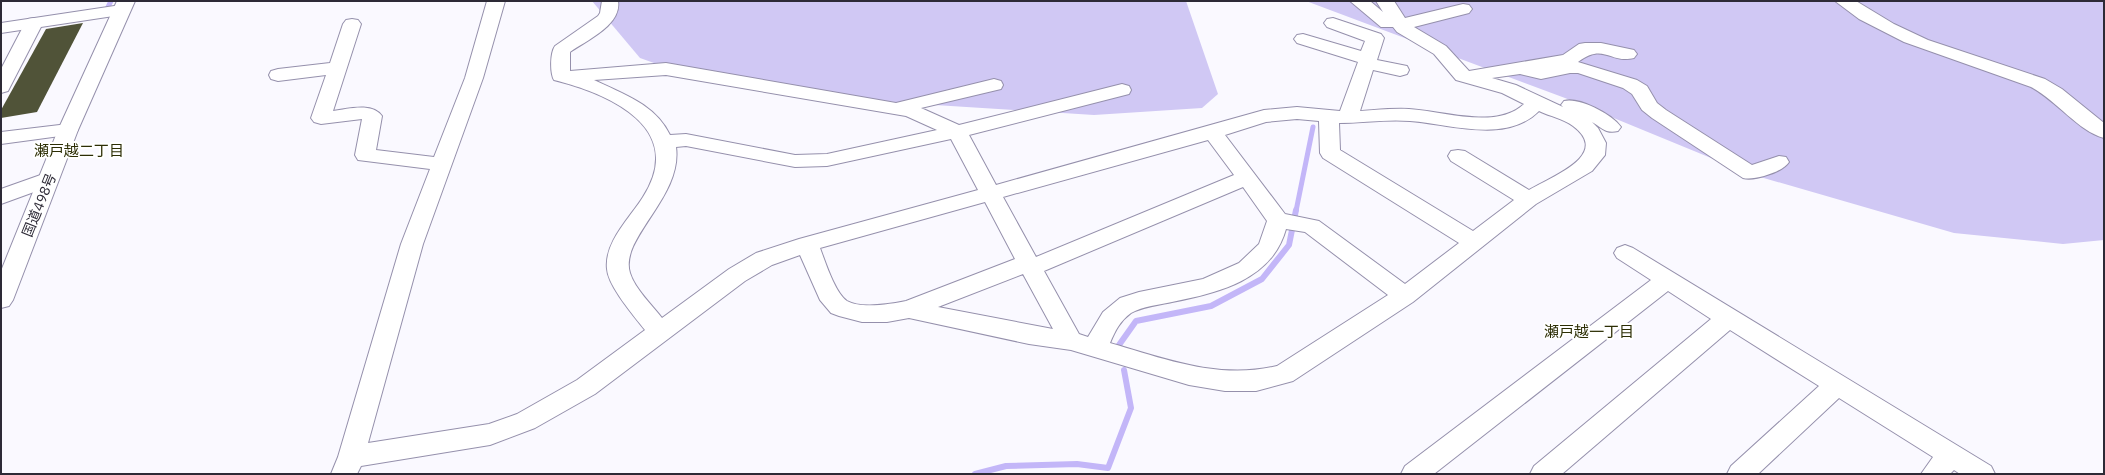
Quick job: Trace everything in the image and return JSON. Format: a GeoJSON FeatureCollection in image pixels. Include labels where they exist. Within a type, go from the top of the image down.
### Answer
{"type":"FeatureCollection","features":[{"type":"Feature","properties":{"kind":"main road"},"geometry":{"type":"LineString","coordinates":[[496,1],[474,78],[412,244],[348,466],[490,434],[526,421],[586,387],[737,275],[764,259],[807,244],[1212,132],[1264,116],[1297,113],[1339,116],[1408,115],[1484,124],[1508,122],[1523,116],[1536,103]]}},
{"type":"Feature","properties":{"kind":"main road"},"geometry":{"type":"LineString","coordinates":[[909,309],[1029,336],[1070,341],[1189,375],[1226,381],[1256,380],[1284,374],[1405,296],[1529,199],[1585,166],[1595,155],[1596,143],[1591,132],[1579,121],[1536,103],[1509,89],[1464,76],[1440,50],[1359,1]]}},
{"type":"Feature","properties":{"kind":"main road"},"geometry":{"type":"LineString","coordinates":[[1371,1],[1397,25]]}},
{"type":"Feature","properties":{"kind":"main road"},"geometry":{"type":"LineString","coordinates":[[1385,1],[1397,25]]}},
{"type":"Feature","properties":{"kind":"main road"},"geometry":{"type":"LineString","coordinates":[[1844,1],[1861,13],[1903,36],[1933,48],[2008,71],[2040,84],[2104,132]]}},
{"type":"Feature","properties":{"kind":"main road"},"geometry":{"type":"LineString","coordinates":[[610,2],[609,13],[604,20],[561,50],[560,76],[572,77],[614,72],[666,69],[911,111],[957,132],[1070,341]]}},
{"type":"Feature","properties":{"kind":"main road"},"geometry":{"type":"LineString","coordinates":[[1,28],[124,5]]}},
{"type":"Feature","properties":{"kind":"main road","name":"国道498号"},"geometry":{"type":"LineString","coordinates":[[4,288],[68,130],[124,5]]}},
{"type":"Feature","properties":{"kind":"main road"},"geometry":{"type":"LineString","coordinates":[[1397,25],[1463,9]]}},
{"type":"Feature","properties":{"kind":"main road"},"geometry":{"type":"LineString","coordinates":[[1,87],[34,23]]}},
{"type":"Feature","properties":{"kind":"main road"},"geometry":{"type":"LineString","coordinates":[[1333,23],[1375,38],[1367,61],[1339,116],[1330,153],[1474,242]]}},
{"type":"Feature","properties":{"kind":"main road"},"geometry":{"type":"LineString","coordinates":[[352,24],[321,118],[365,113],[372,116],[365,155],[442,164]]}},
{"type":"Feature","properties":{"kind":"main road"},"geometry":{"type":"LineString","coordinates":[[1303,39],[1367,61],[1400,70]]}},
{"type":"Feature","properties":{"kind":"main road"},"geometry":{"type":"LineString","coordinates":[[1468,77],[1569,60],[1585,48],[1600,48],[1628,54]]}},
{"type":"Feature","properties":{"kind":"main road"},"geometry":{"type":"LineString","coordinates":[[1520,68],[1541,73],[1570,67],[1579,68],[1630,84],[1640,90],[1649,106],[1659,114],[1750,172],[1780,162]]}},
{"type":"Feature","properties":{"kind":"main road"},"geometry":{"type":"LineString","coordinates":[[278,75],[338,68]]}},
{"type":"Feature","properties":{"kind":"main road"},"geometry":{"type":"LineString","coordinates":[[572,77],[644,114],[664,137],[668,160],[661,184],[622,245],[618,258],[618,273],[660,333]]}},
{"type":"Feature","properties":{"kind":"main road"},"geometry":{"type":"LineString","coordinates":[[894,108],[994,85]]}},
{"type":"Feature","properties":{"kind":"main road"},"geometry":{"type":"LineString","coordinates":[[1509,89],[1523,89],[1558,100],[1601,119],[1611,128]]}},
{"type":"Feature","properties":{"kind":"main road"},"geometry":{"type":"LineString","coordinates":[[665,142],[686,140],[795,161],[827,160],[957,132],[1122,90]]}},
{"type":"Feature","properties":{"kind":"main road"},"geometry":{"type":"LineString","coordinates":[[1642,94],[1681,114]]}},
{"type":"Feature","properties":{"kind":"main road"},"geometry":{"type":"LineString","coordinates":[[1,138],[68,130]]}},
{"type":"Feature","properties":{"kind":"main road"},"geometry":{"type":"LineString","coordinates":[[1212,132],[1279,220],[1308,226],[1336,244],[1405,296]]}},
{"type":"Feature","properties":{"kind":"main road"},"geometry":{"type":"LineString","coordinates":[[1458,156],[1529,199]]}},
{"type":"Feature","properties":{"kind":"main road"},"geometry":{"type":"LineString","coordinates":[[807,244],[828,294],[839,307],[862,313],[887,313],[909,309],[1029,266],[1247,178]]}},
{"type":"Feature","properties":{"kind":"main road"},"geometry":{"type":"LineString","coordinates":[[1,197],[49,179]]}},
{"type":"Feature","properties":{"kind":"main road"},"geometry":{"type":"LineString","coordinates":[[1096,348],[1107,322],[1120,309],[1136,300],[1217,283],[1241,272],[1258,259],[1268,248],[1279,220]]}},
{"type":"Feature","properties":{"kind":"main road"},"geometry":{"type":"LineString","coordinates":[[1625,253],[1982,474]]}},
{"type":"Feature","properties":{"kind":"main road"},"geometry":{"type":"LineString","coordinates":[[1414,474],[1667,280]]}},
{"type":"Feature","properties":{"kind":"main road"},"geometry":{"type":"LineString","coordinates":[[1543,474],[1728,318]]}},
{"type":"Feature","properties":{"kind":"main road"},"geometry":{"type":"LineString","coordinates":[[1740,474],[1837,385]]}},
{"type":"Feature","properties":{"kind":"main road"},"geometry":{"type":"LineString","coordinates":[[1934,474],[1951,455]]}},
{"type":"Feature","properties":{"kind":"shaded area"},"geometry":{"type":"Polygon","coordinates":[[[592,1],[1186,1],[1218,94],[1202,108],[1094,115],[903,103],[696,78],[640,58],[592,1]]]}},
{"type":"Feature","properties":{"kind":"shaded area"},"geometry":{"type":"Polygon","coordinates":[[[1306,1],[2104,1],[2104,240],[2063,244],[1954,233],[1750,174],[1565,98],[1306,1]]]}},
{"type":"Feature","properties":{"kind":"building"},"geometry":{"type":"Polygon","coordinates":[[[83,23],[37,112],[1,118],[1,110],[46,29],[83,23]]]}},
{"type":"Feature","properties":{"kind":"waterway"},"geometry":{"type":"LineString","coordinates":[[108,7],[111,1]]}},
{"type":"Feature","properties":{"kind":"waterway"},"geometry":{"type":"LineString","coordinates":[[1296,211],[1313,127]]}},
{"type":"Feature","properties":{"kind":"waterway"},"geometry":{"type":"LineString","coordinates":[[1119,345],[1136,321],[1211,306],[1262,279],[1289,245],[1296,210]]}},
{"type":"Feature","properties":{"kind":"waterway"},"geometry":{"type":"LineString","coordinates":[[975,474],[1006,466],[1077,464],[1108,468],[1131,408],[1124,370]]}},
{"type":"Feature","properties":{"kind":"district","name":"瀬戸越二丁目"},"geometry":{"type":"Point","coordinates":[79,151]}},
{"type":"Feature","properties":{"kind":"district","name":"瀬戸越一丁目"},"geometry":{"type":"Point","coordinates":[1589,332]}}]}
